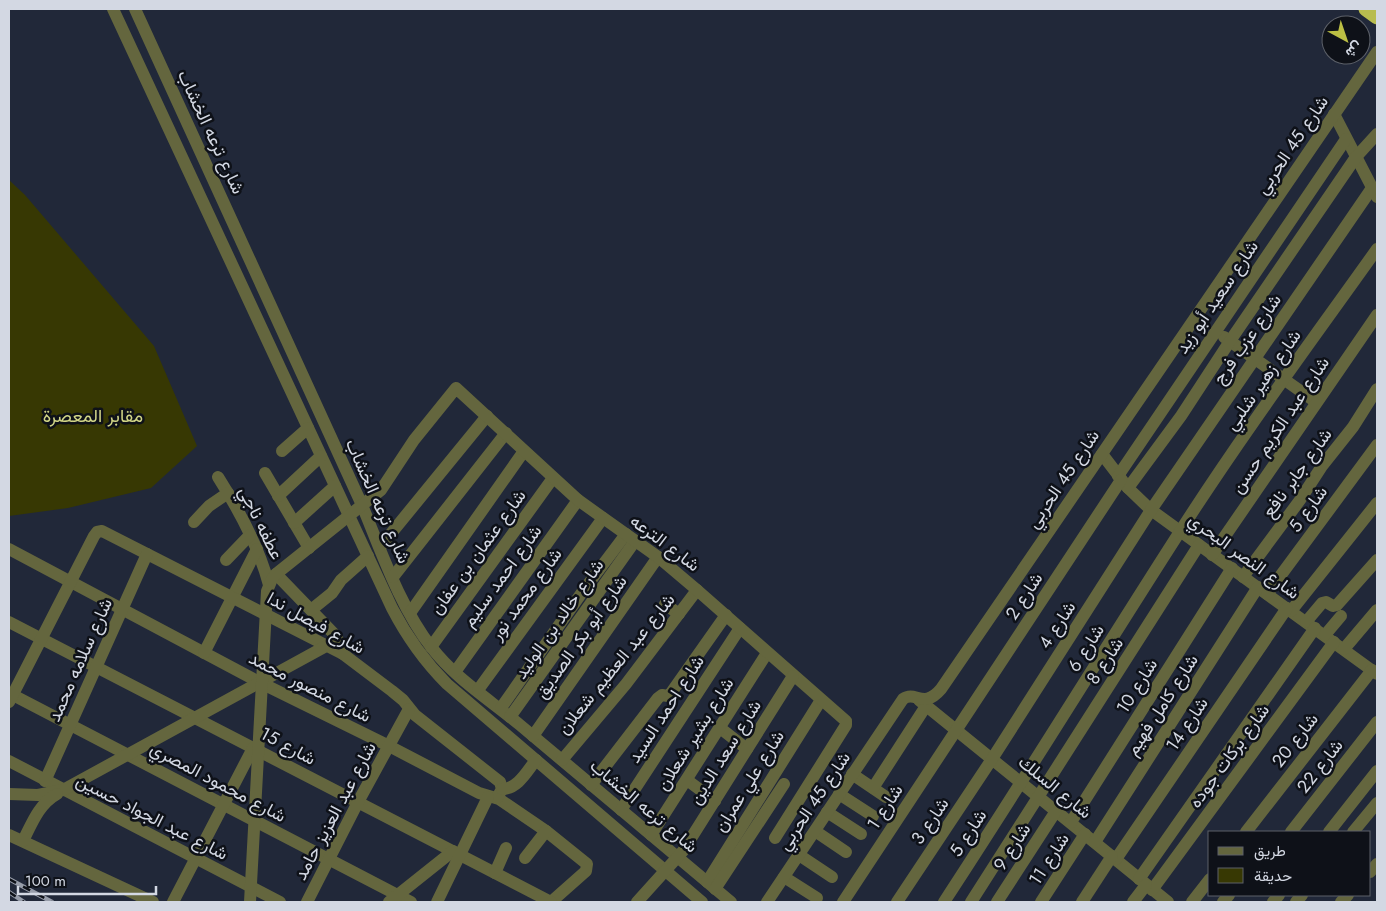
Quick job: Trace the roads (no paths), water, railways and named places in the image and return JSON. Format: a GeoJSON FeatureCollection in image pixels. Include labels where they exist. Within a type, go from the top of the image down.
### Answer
{"type":"FeatureCollection","features":[{"type":"Feature","properties":{"kind":"highway"},"geometry":{"type":"LineString","coordinates":[[1366,9],[1377,17]]}},
{"type":"Feature","properties":{"kind":"street","name":"شارع ترعه الخشاب"},"geometry":{"type":"LineString","coordinates":[[114,9],[403,629],[430,668],[447,684],[702,902]]}},
{"type":"Feature","properties":{"kind":"street","name":"شارع ترعه الخشاب"},"geometry":{"type":"LineString","coordinates":[[135,9],[410,614],[431,647],[455,672],[506,712],[731,902]]}},
{"type":"Feature","properties":{"kind":"street","name":"شارع 45 الحربي"},"geometry":{"type":"LineString","coordinates":[[768,902],[903,699],[909,696],[923,703],[941,689],[1377,52]]}},
{"type":"Feature","properties":{"kind":"street"},"geometry":{"type":"LineString","coordinates":[[1334,114],[1375,193]]}},
{"type":"Feature","properties":{"kind":"street"},"geometry":{"type":"LineString","coordinates":[[1122,481],[1181,416],[1356,157],[1377,134]]}},
{"type":"Feature","properties":{"kind":"street","name":"شارع سعيد أبو زيد"},"geometry":{"type":"LineString","coordinates":[[1122,481],[1216,331],[1346,139]]}},
{"type":"Feature","properties":{"kind":"street","name":"شارع عزب فرج"},"geometry":{"type":"LineString","coordinates":[[1151,510],[1255,358],[1375,193]]}},
{"type":"Feature","properties":{"kind":"street","name":"شارع زهير شلبي"},"geometry":{"type":"LineString","coordinates":[[1180,532],[1284,379],[1377,249]]}},
{"type":"Feature","properties":{"kind":"street"},"geometry":{"type":"LineString","coordinates":[[250,303],[266,296]]}},
{"type":"Feature","properties":{"kind":"street","name":"شارع عبد الكريم حسن"},"geometry":{"type":"LineString","coordinates":[[1212,554],[1377,315]]}},
{"type":"Feature","properties":{"kind":"street"},"geometry":{"type":"LineString","coordinates":[[1216,331],[1316,402]]}},
{"type":"Feature","properties":{"kind":"street","name":"شارع الترعه"},"geometry":{"type":"LineString","coordinates":[[362,505],[387,483],[409,446],[454,389],[460,390],[578,500],[658,558],[697,590],[846,721],[846,725],[802,796]]}},
{"type":"Feature","properties":{"kind":"street","name":"شارع جابر نافع"},"geometry":{"type":"LineString","coordinates":[[1244,577],[1300,500],[1322,466],[1352,427],[1377,389]]}},
{"type":"Feature","properties":{"kind":"street"},"geometry":{"type":"LineString","coordinates":[[380,547],[487,416]]}},
{"type":"Feature","properties":{"kind":"street"},"geometry":{"type":"LineString","coordinates":[[282,451],[308,428]]}},
{"type":"Feature","properties":{"kind":"street"},"geometry":{"type":"LineString","coordinates":[[393,577],[506,433]]}},
{"type":"Feature","properties":{"kind":"street","name":"شارع 5"},"geometry":{"type":"LineString","coordinates":[[1263,591],[1377,445]]}},
{"type":"Feature","properties":{"kind":"street"},"geometry":{"type":"LineString","coordinates":[[410,614],[524,451]]}},
{"type":"Feature","properties":{"kind":"street","name":"شارع النصر البحري"},"geometry":{"type":"LineString","coordinates":[[1102,454],[1122,481],[1151,510],[1289,610],[1374,667]]}},
{"type":"Feature","properties":{"kind":"street"},"geometry":{"type":"LineString","coordinates":[[278,496],[321,456]]}},
{"type":"Feature","properties":{"kind":"street"},"geometry":{"type":"LineString","coordinates":[[265,473],[309,548]]}},
{"type":"Feature","properties":{"kind":"street","name":"عطفه ناجي"},"geometry":{"type":"LineString","coordinates":[[218,477],[257,549],[269,585]]}},
{"type":"Feature","properties":{"kind":"street","name":"شارع عثمان بن عفان"},"geometry":{"type":"LineString","coordinates":[[431,647],[553,478]]}},
{"type":"Feature","properties":{"kind":"street","name":"شارع 2"},"geometry":{"type":"LineString","coordinates":[[956,730],[1122,481]]}},
{"type":"Feature","properties":{"kind":"street"},"geometry":{"type":"LineString","coordinates":[[294,523],[335,486]]}},
{"type":"Feature","properties":{"kind":"street"},"geometry":{"type":"LineString","coordinates":[[194,522],[209,506],[228,493]]}},
{"type":"Feature","properties":{"kind":"street","name":"شارع احمد سليم"},"geometry":{"type":"LineString","coordinates":[[455,672],[578,500]]}},
{"type":"Feature","properties":{"kind":"street","name":"شارع 14"},"geometry":{"type":"LineString","coordinates":[[1082,902],[1289,610],[1377,504]]}},
{"type":"Feature","properties":{"kind":"street"},"geometry":{"type":"LineString","coordinates":[[250,902],[255,749],[269,585],[276,574],[362,505]]}},
{"type":"Feature","properties":{"kind":"street","name":"شارع 4"},"geometry":{"type":"LineString","coordinates":[[992,759],[1151,510]]}},
{"type":"Feature","properties":{"kind":"street","name":"شارع محمد نور"},"geometry":{"type":"LineString","coordinates":[[478,690],[603,518]]}},
{"type":"Feature","properties":{"kind":"street","name":"شارع فيصل ندا"},"geometry":{"type":"LineString","coordinates":[[71,582],[95,534],[99,531],[104,531],[343,654],[403,700],[415,715],[499,780],[502,784],[496,795]]}},
{"type":"Feature","properties":{"kind":"street","name":"شارع 6"},"geometry":{"type":"LineString","coordinates":[[1022,783],[1180,532]]}},
{"type":"Feature","properties":{"kind":"street"},"geometry":{"type":"LineString","coordinates":[[226,560],[250,535]]}},
{"type":"Feature","properties":{"kind":"street","name":"شارع خالد بن الوليد"},"geometry":{"type":"LineString","coordinates":[[506,712],[630,537]]}},
{"type":"Feature","properties":{"kind":"street","name":"شارع 8"},"geometry":{"type":"LineString","coordinates":[[970,902],[1199,545]]}},
{"type":"Feature","properties":{"kind":"street","name":"شارع منصور محمد"},"geometry":{"type":"LineString","coordinates":[[9,549],[261,683],[389,746],[496,795],[546,831],[587,864],[586,871],[556,900]]}},
{"type":"Feature","properties":{"kind":"street"},"geometry":{"type":"LineString","coordinates":[[204,653],[257,549]]}},
{"type":"Feature","properties":{"kind":"street","name":"شارع سلامه محمد"},"geometry":{"type":"LineString","coordinates":[[45,780],[148,554]]}},
{"type":"Feature","properties":{"kind":"street"},"geometry":{"type":"LineString","coordinates":[[311,610],[368,556]]}},
{"type":"Feature","properties":{"kind":"street","name":"شارع أبو بكر الصديق"},"geometry":{"type":"LineString","coordinates":[[533,736],[658,558]]}},
{"type":"Feature","properties":{"kind":"street"},"geometry":{"type":"LineString","coordinates":[[1325,635],[1322,603],[1336,605],[1377,560]]}},
{"type":"Feature","properties":{"kind":"street","name":"شارع 10"},"geometry":{"type":"LineString","coordinates":[[1071,822],[1232,568]]}},
{"type":"Feature","properties":{"kind":"street"},"geometry":{"type":"LineString","coordinates":[[276,574],[335,635],[343,654]]}},
{"type":"Feature","properties":{"kind":"street"},"geometry":{"type":"LineString","coordinates":[[10,696],[71,582]]}},
{"type":"Feature","properties":{"kind":"street","name":"شارع عبد العظيم شعلان"},"geometry":{"type":"LineString","coordinates":[[562,760],[626,684],[697,590]]}},
{"type":"Feature","properties":{"kind":"street","name":"شارع كامل فهيم"},"geometry":{"type":"LineString","coordinates":[[1090,838],[1263,591]]}},
{"type":"Feature","properties":{"kind":"street"},"geometry":{"type":"LineString","coordinates":[[665,604],[679,614]]}},
{"type":"Feature","properties":{"kind":"street"},"geometry":{"type":"LineString","coordinates":[[1325,635],[1377,610]]}},
{"type":"Feature","properties":{"kind":"street"},"geometry":{"type":"LineString","coordinates":[[592,785],[658,698],[662,695],[668,696],[671,693],[726,615]]}},
{"type":"Feature","properties":{"kind":"street"},"geometry":{"type":"LineString","coordinates":[[1134,902],[1325,635],[1341,616]]}},
{"type":"Feature","properties":{"kind":"street","name":"شارع 15"},"geometry":{"type":"LineString","coordinates":[[9,622],[495,873],[556,900]]}},
{"type":"Feature","properties":{"kind":"street","name":"شارع احمد السيد"},"geometry":{"type":"LineString","coordinates":[[621,810],[740,628]]}},
{"type":"Feature","properties":{"kind":"street","name":"شارع بركات جوده"},"geometry":{"type":"LineString","coordinates":[[1146,884],[1325,635]]}},
{"type":"Feature","properties":{"kind":"street"},"geometry":{"type":"LineString","coordinates":[[23,841],[43,804],[63,790],[328,646]]}},
{"type":"Feature","properties":{"kind":"street","name":"شارع بشير شعلان"},"geometry":{"type":"LineString","coordinates":[[651,835],[767,653]]}},
{"type":"Feature","properties":{"kind":"street","name":"شارع 20"},"geometry":{"type":"LineString","coordinates":[[1247,831],[1374,667]]}},
{"type":"Feature","properties":{"kind":"street","name":"شارع سعد الدين"},"geometry":{"type":"LineString","coordinates":[[637,902],[678,858],[793,676]]}},
{"type":"Feature","properties":{"kind":"street","name":"شارع محمود المصري"},"geometry":{"type":"LineString","coordinates":[[10,696],[129,755],[329,859],[393,899],[411,902]]}},
{"type":"Feature","properties":{"kind":"street","name":"شارع علي عمران"},"geometry":{"type":"LineString","coordinates":[[711,885],[772,777],[821,700]]}},
{"type":"Feature","properties":{"kind":"street"},"geometry":{"type":"LineString","coordinates":[[873,788],[923,703]]}},
{"type":"Feature","properties":{"kind":"street","name":"شارع السلك"},"geometry":{"type":"LineString","coordinates":[[923,703],[1168,902]]}},
{"type":"Feature","properties":{"kind":"street","name":"شارع عبد العزيز حامد"},"geometry":{"type":"LineString","coordinates":[[307,902],[358,802],[409,709]]}},
{"type":"Feature","properties":{"kind":"street","name":"شارع 22"},"geometry":{"type":"LineString","coordinates":[[1292,831],[1377,722]]}},
{"type":"Feature","properties":{"kind":"street"},"geometry":{"type":"LineString","coordinates":[[720,728],[747,749]]}},
{"type":"Feature","properties":{"kind":"street","name":"شارع 1"},"geometry":{"type":"LineString","coordinates":[[843,902],[956,730]]}},
{"type":"Feature","properties":{"kind":"street"},"geometry":{"type":"LineString","coordinates":[[173,902],[255,749]]}},
{"type":"Feature","properties":{"kind":"street","name":"شارع 3"},"geometry":{"type":"LineString","coordinates":[[897,902],[992,759]]}},
{"type":"Feature","properties":{"kind":"street"},"geometry":{"type":"LineString","coordinates":[[437,902],[456,853],[496,795],[516,784],[536,760]]}},
{"type":"Feature","properties":{"kind":"street","name":"شارع عبد الجواد حسين"},"geometry":{"type":"LineString","coordinates":[[9,761],[280,902]]}},
{"type":"Feature","properties":{"kind":"street"},"geometry":{"type":"LineString","coordinates":[[1330,831],[1377,772]]}},
{"type":"Feature","properties":{"kind":"street"},"geometry":{"type":"LineString","coordinates":[[852,774],[886,797]]}},
{"type":"Feature","properties":{"kind":"street"},"geometry":{"type":"LineString","coordinates":[[772,777],[802,796],[775,838]]}},
{"type":"Feature","properties":{"kind":"street"},"geometry":{"type":"LineString","coordinates":[[687,780],[714,801]]}},
{"type":"Feature","properties":{"kind":"street","name":"شارع 5"},"geometry":{"type":"LineString","coordinates":[[944,902],[1022,783]]}},
{"type":"Feature","properties":{"kind":"street"},"geometry":{"type":"LineString","coordinates":[[711,885],[784,784]]}},
{"type":"Feature","properties":{"kind":"street"},"geometry":{"type":"LineString","coordinates":[[9,794],[38,795],[63,790]]}},
{"type":"Feature","properties":{"kind":"street"},"geometry":{"type":"LineString","coordinates":[[839,794],[873,816]]}},
{"type":"Feature","properties":{"kind":"street"},"geometry":{"type":"LineString","coordinates":[[1354,831],[1377,803]]}},
{"type":"Feature","properties":{"kind":"street","name":"شارع 9"},"geometry":{"type":"LineString","coordinates":[[997,902],[1056,811]]}},
{"type":"Feature","properties":{"kind":"street"},"geometry":{"type":"LineString","coordinates":[[827,812],[861,834]]}},
{"type":"Feature","properties":{"kind":"street"},"geometry":{"type":"LineString","coordinates":[[525,858],[546,831]]}},
{"type":"Feature","properties":{"kind":"street"},"geometry":{"type":"LineString","coordinates":[[815,831],[846,852]]}},
{"type":"Feature","properties":{"kind":"street"},"geometry":{"type":"LineString","coordinates":[[9,835],[153,902]]}},
{"type":"Feature","properties":{"kind":"street","name":"شارع 11"},"geometry":{"type":"LineString","coordinates":[[1041,902],[1090,838]]}},
{"type":"Feature","properties":{"kind":"street"},"geometry":{"type":"LineString","coordinates":[[495,873],[506,848]]}},
{"type":"Feature","properties":{"kind":"street"},"geometry":{"type":"LineString","coordinates":[[393,899],[456,853]]}},
{"type":"Feature","properties":{"kind":"street"},"geometry":{"type":"LineString","coordinates":[[799,855],[832,877]]}},
{"type":"Feature","properties":{"kind":"street"},"geometry":{"type":"LineString","coordinates":[[784,877],[817,898]]}},
{"type":"Feature","properties":{"kind":"street"},"geometry":{"type":"LineString","coordinates":[[1192,902],[1208,882]]}},
{"type":"Feature","properties":{"kind":"railway"},"geometry":{"type":"LineString","coordinates":[[9,879],[52,902]]}},
{"type":"Feature","properties":{"kind":"railway"},"geometry":{"type":"LineString","coordinates":[[9,892],[24,902]]}},
{"type":"Feature","properties":{"kind":"park label","name":"مقابر المعصرة"},"geometry":{"type":"Point","coordinates":[93,416]}}]}
